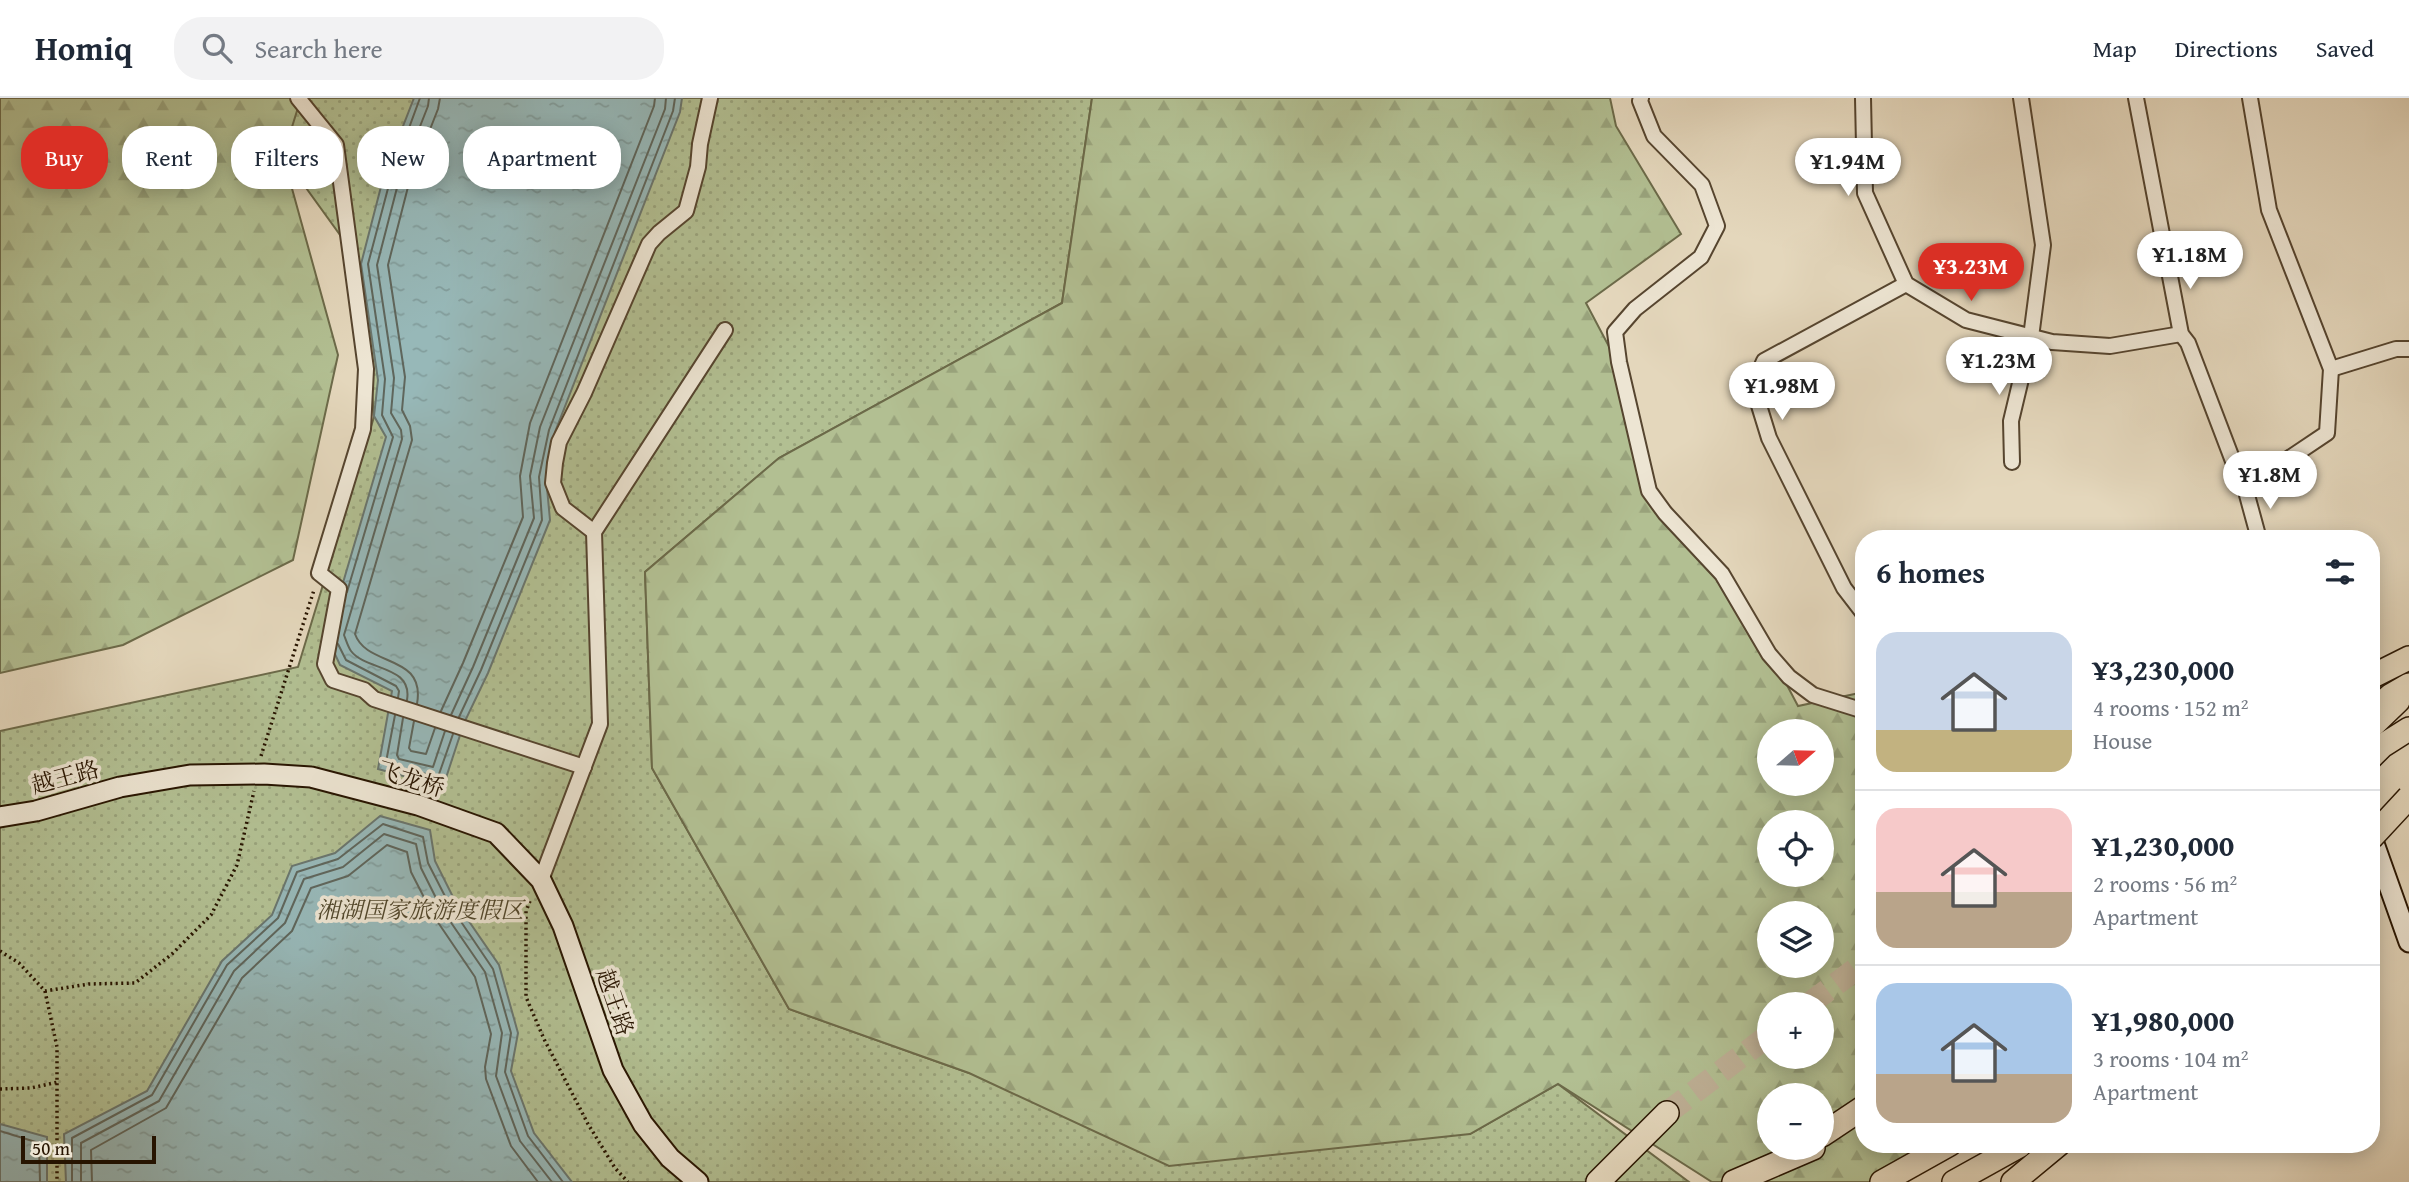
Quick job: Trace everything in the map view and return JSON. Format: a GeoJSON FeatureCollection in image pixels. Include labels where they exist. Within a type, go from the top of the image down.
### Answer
{"type":"FeatureCollection","features":[{"type":"Feature","properties":{"kind":"main road"},"geometry":{"type":"LineString","coordinates":[[2380,672],[2409,658]]}},
{"type":"Feature","properties":{"kind":"main road"},"geometry":{"type":"LineString","coordinates":[[2380,705],[2409,685]]}},
{"type":"Feature","properties":{"kind":"main road"},"geometry":{"type":"LineString","coordinates":[[2380,718],[2409,694]]}},
{"type":"Feature","properties":{"kind":"main road"},"geometry":{"type":"LineString","coordinates":[[2380,749],[2409,731]]}},
{"type":"Feature","properties":{"kind":"main road"},"geometry":{"type":"LineString","coordinates":[[2380,759],[2387,748],[2409,731]]}},
{"type":"Feature","properties":{"kind":"main road","name":"越王路"},"geometry":{"type":"LineString","coordinates":[[0,817],[36,811],[120,788],[190,775],[257,774],[310,777]]}},
{"type":"Feature","properties":{"kind":"main road","name":"飞龙桥"},"geometry":{"type":"LineString","coordinates":[[310,777],[418,805],[496,833]]}},
{"type":"Feature","properties":{"kind":"main road"},"geometry":{"type":"LineString","coordinates":[[2380,828],[2409,797]]}},
{"type":"Feature","properties":{"kind":"main road","name":"越王路"},"geometry":{"type":"LineString","coordinates":[[496,833],[541,880],[563,926],[613,1070],[643,1124],[670,1158],[698,1182]]}},
{"type":"Feature","properties":{"kind":"main road"},"geometry":{"type":"LineString","coordinates":[[2380,862],[2409,942]]}},
{"type":"Feature","properties":{"kind":"main road"},"geometry":{"type":"LineString","coordinates":[[1598,1182],[1667,1113]]}},
{"type":"Feature","properties":{"kind":"main road"},"geometry":{"type":"LineString","coordinates":[[1834,1127],[1855,1113]]}},
{"type":"Feature","properties":{"kind":"main road"},"geometry":{"type":"LineString","coordinates":[[1834,1139],[1855,1130]]}},
{"type":"Feature","properties":{"kind":"main road"},"geometry":{"type":"LineString","coordinates":[[1882,1182],[1934,1153]]}},
{"type":"Feature","properties":{"kind":"main road"},"geometry":{"type":"LineString","coordinates":[[1954,1182],[2006,1153]]}},
{"type":"Feature","properties":{"kind":"main road"},"geometry":{"type":"LineString","coordinates":[[1979,1182],[2011,1153]]}},
{"type":"Feature","properties":{"kind":"main road"},"geometry":{"type":"LineString","coordinates":[[2013,1182],[2048,1153]]}},
{"type":"Feature","properties":{"kind":"main road"},"geometry":{"type":"LineString","coordinates":[[1734,1182],[1781,1160]]}},
{"type":"Feature","properties":{"kind":"street"},"geometry":{"type":"LineString","coordinates":[[298,98],[337,145],[366,369],[363,429],[319,573],[339,589],[325,664],[333,680],[364,690],[374,699],[584,767]]}},
{"type":"Feature","properties":{"kind":"street"},"geometry":{"type":"LineString","coordinates":[[594,532],[563,508],[554,483],[559,442],[595,369],[649,244],[686,211],[698,167],[710,98]]}},
{"type":"Feature","properties":{"kind":"street"},"geometry":{"type":"LineString","coordinates":[[1641,98],[1654,136],[1702,185],[1717,226],[1701,257],[1634,309],[1615,332],[1619,362],[1649,491],[1665,513],[1722,574],[1769,654],[1789,677],[1813,695],[1855,708]]}},
{"type":"Feature","properties":{"kind":"street"},"geometry":{"type":"LineString","coordinates":[[1863,98],[1865,192],[1906,284],[1966,320],[2052,342],[2110,346],[2180,334]]}},
{"type":"Feature","properties":{"kind":"street"},"geometry":{"type":"LineString","coordinates":[[2012,462],[2011,421],[2031,337],[2043,245],[2021,98]]}},
{"type":"Feature","properties":{"kind":"street"},"geometry":{"type":"LineString","coordinates":[[2136,98],[2180,334],[2188,343],[2236,469],[2248,485],[2247,495],[2257,530]]}},
{"type":"Feature","properties":{"kind":"street"},"geometry":{"type":"LineString","coordinates":[[2248,485],[2327,433],[2331,369],[2269,210],[2250,98]]}},
{"type":"Feature","properties":{"kind":"street"},"geometry":{"type":"LineString","coordinates":[[1855,602],[1844,588],[1769,438],[1753,386],[1764,361],[1906,284]]}},
{"type":"Feature","properties":{"kind":"street"},"geometry":{"type":"LineString","coordinates":[[541,880],[600,724],[594,532],[726,330]]}},
{"type":"Feature","properties":{"kind":"street"},"geometry":{"type":"LineString","coordinates":[[2331,369],[2396,349],[2409,349]]}},
{"type":"Feature","properties":{"kind":"path"},"geometry":{"type":"LineString","coordinates":[[44,991],[89,984],[135,984],[172,954],[211,915],[237,865],[263,743],[319,573]]}},
{"type":"Feature","properties":{"kind":"path"},"geometry":{"type":"LineString","coordinates":[[541,880],[526,911],[526,997],[544,1040],[588,1124],[615,1168],[628,1182]]}},
{"type":"Feature","properties":{"kind":"path"},"geometry":{"type":"LineString","coordinates":[[0,951],[19,963],[44,991],[57,1047],[57,1182]]}},
{"type":"Feature","properties":{"kind":"path"},"geometry":{"type":"LineString","coordinates":[[0,1089],[31,1088],[58,1082]]}},
{"type":"Feature","properties":{"kind":"green space"},"geometry":{"type":"Polygon","coordinates":[[[0,98],[301,98],[292,126],[231,126],[231,189],[292,189],[338,355],[293,560],[123,645],[0,673],[0,98]]]}},
{"type":"Feature","properties":{"kind":"green space","name":"湘湖国家旅游度假区"},"geometry":{"type":"Polygon","coordinates":[[[190,98],[1092,98],[1062,303],[779,458],[645,572],[652,768],[789,1009],[969,1073],[1470,1134],[1558,1084],[1689,1182],[0,1182],[0,731],[298,667],[374,417],[361,264],[307,189],[343,189],[343,126],[235,126],[190,98]]]}},
{"type":"Feature","properties":{"kind":"green space"},"geometry":{"type":"Polygon","coordinates":[[[1092,98],[1610,98],[1616,126],[1681,234],[1586,303],[1623,373],[1644,495],[1725,568],[1798,706],[1855,694],[1855,1153],[1935,1153],[1906,1182],[1712,1182],[1558,1084],[1470,1134],[1169,1166],[969,1073],[789,1009],[652,768],[645,572],[779,458],[1062,303],[1092,98]]]}},
{"type":"Feature","properties":{"kind":"water"},"geometry":{"type":"Polygon","coordinates":[[[414,98],[682,98],[680,112],[555,432],[546,477],[550,520],[488,673],[464,723],[443,787],[378,769],[392,691],[340,665],[327,637],[386,437],[374,416],[378,380],[361,264],[380,189],[449,189],[449,126],[403,126],[414,98]]]}},
{"type":"Feature","properties":{"kind":"water"},"geometry":{"type":"Polygon","coordinates":[[[380,816],[430,830],[435,861],[455,901],[499,965],[518,1033],[511,1071],[534,1133],[572,1182],[66,1182],[64,1134],[147,1091],[222,961],[272,915],[292,866],[335,853],[380,816]]]}},
{"type":"Feature","properties":{"kind":"water"},"geometry":{"type":"Polygon","coordinates":[[[0,1124],[47,1137],[47,1182],[0,1182],[0,1124]]]}},
{"type":"Feature","properties":{"kind":"tunnel"},"geometry":{"type":"LineString","coordinates":[[1825,992],[1855,970]]}},
{"type":"Feature","properties":{"kind":"tunnel"},"geometry":{"type":"LineString","coordinates":[[1667,1113],[1757,1044]]}}]}
